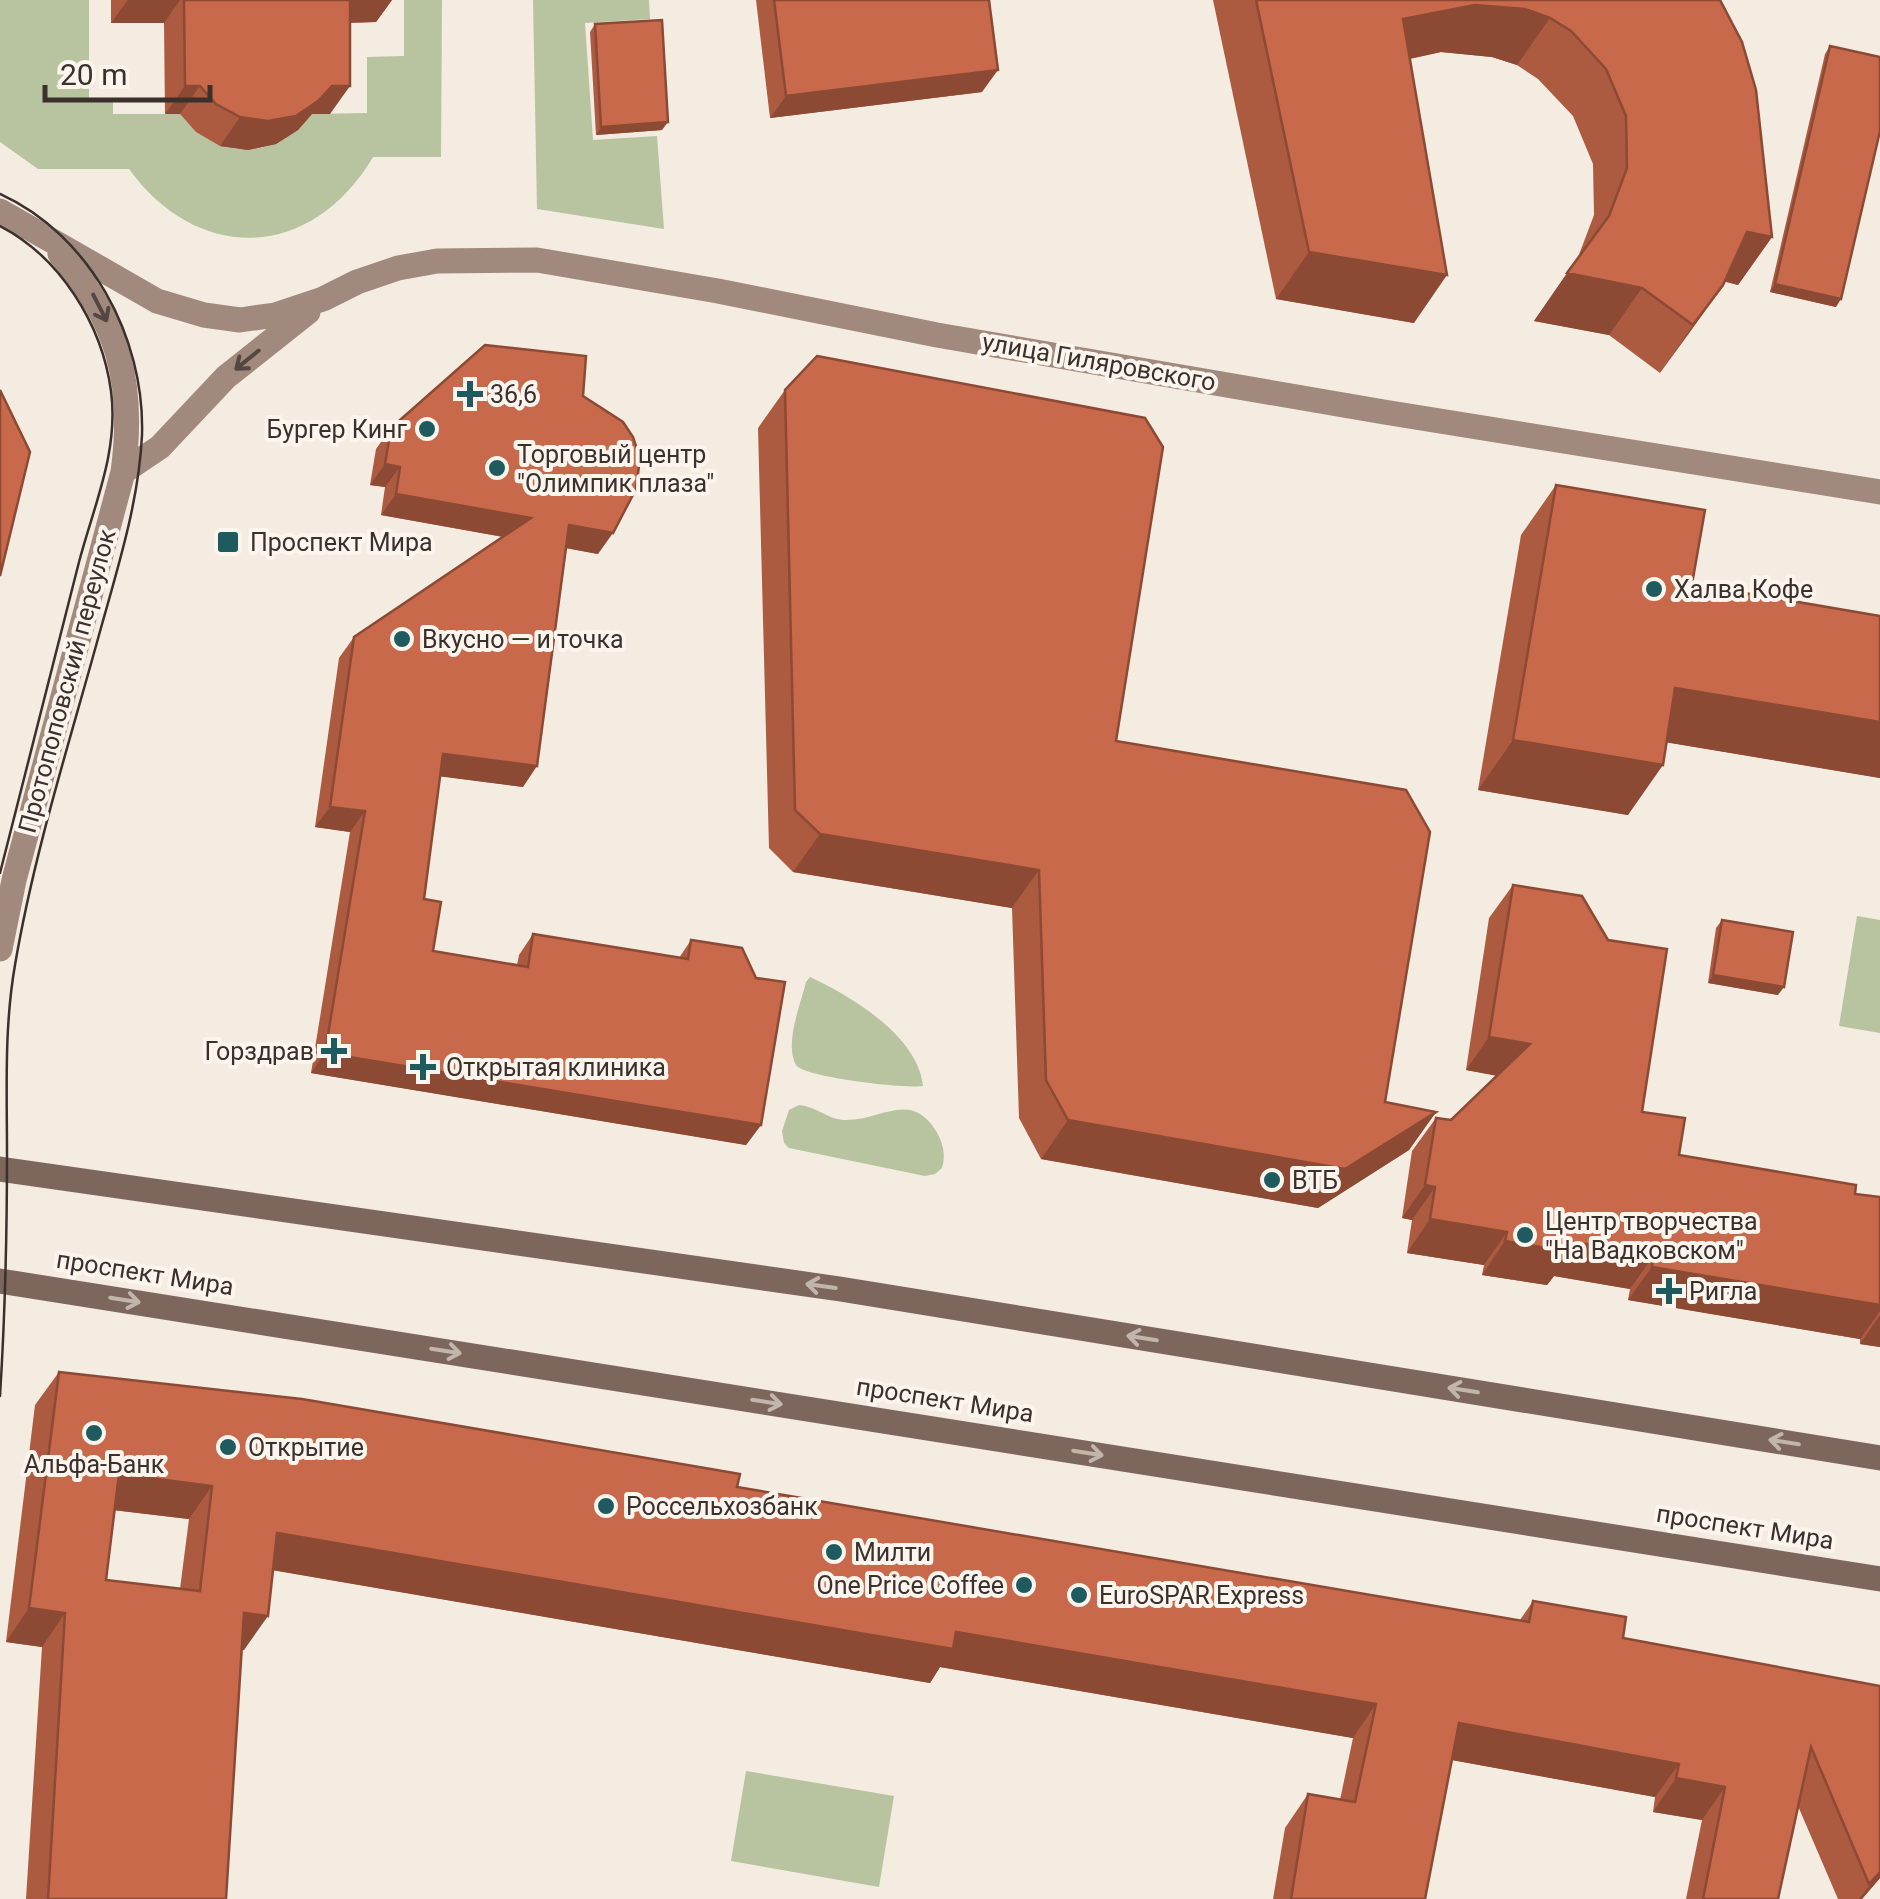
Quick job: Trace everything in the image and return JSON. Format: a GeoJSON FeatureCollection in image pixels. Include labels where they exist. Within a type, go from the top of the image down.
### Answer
{"type":"FeatureCollection","features":[{"type":"Feature","properties":{"kind":"main road"},"geometry":{"type":"LineString","coordinates":[[0,1169],[840,1289],[1880,1458]]}},
{"type":"Feature","properties":{"kind":"main road","name":"проспект Мира"},"geometry":{"type":"LineString","coordinates":[[0,1281],[1880,1580]]}},
{"type":"Feature","properties":{"kind":"street","name":"улица Гиляровского"},"geometry":{"type":"LineString","coordinates":[[0,210],[157,301],[204,316],[240,320],[275,316],[324,299],[357,282],[437,261],[537,260],[938,335],[1880,492]]}},
{"type":"Feature","properties":{"kind":"street","name":"улица Гиляровского"},"geometry":{"type":"LineString","coordinates":[[38,234],[56,249],[98,300],[112,332],[126,393],[128,436],[123,472]]}},
{"type":"Feature","properties":{"kind":"street","name":"улица Гиляровского"},"geometry":{"type":"LineString","coordinates":[[123,472],[160,447],[226,377],[324,299]]}},
{"type":"Feature","properties":{"kind":"street","name":"Протопоповский переулок"},"geometry":{"type":"LineString","coordinates":[[0,949],[14,880],[123,472]]}},
{"type":"Feature","properties":{"kind":"green space"},"geometry":{"type":"Polygon","coordinates":[[[0,0],[89,0],[89,100],[113,101],[113,114],[180,114],[212,140],[246,149],[280,140],[312,114],[367,113],[367,57],[404,56],[404,0],[442,0],[441,157],[373,157],[348,191],[319,216],[287,231],[254,238],[221,235],[188,222],[157,200],[129,169],[38,169],[0,142],[0,0]]]}},
{"type":"Feature","properties":{"kind":"green space"},"geometry":{"type":"Polygon","coordinates":[[[533,0],[649,0],[650,19],[585,23],[593,140],[657,136],[664,229],[537,209],[533,0]]]}},
{"type":"Feature","properties":{"kind":"green space"},"geometry":{"type":"Polygon","coordinates":[[[1857,916],[1880,920],[1880,1033],[1839,1026],[1857,916]]]}},
{"type":"Feature","properties":{"kind":"green space"},"geometry":{"type":"Polygon","coordinates":[[[810,977],[862,1007],[896,1035],[918,1068],[923,1086],[835,1078],[796,1065],[793,1035],[810,977]]]}},
{"type":"Feature","properties":{"kind":"green space"},"geometry":{"type":"Polygon","coordinates":[[[799,1105],[843,1120],[894,1110],[916,1112],[938,1135],[944,1153],[942,1168],[925,1176],[789,1148],[782,1131],[789,1110],[799,1105]]]}},
{"type":"Feature","properties":{"kind":"green space"},"geometry":{"type":"Polygon","coordinates":[[[746,1771],[894,1796],[879,1887],[731,1861],[746,1771]]]}},
{"type":"Feature","properties":{"kind":"building"},"geometry":{"type":"Polygon","coordinates":[[[184,0],[350,0],[350,86],[332,86],[296,116],[268,121],[240,117],[216,104],[200,86],[185,86],[184,0]]]}},
{"type":"Feature","properties":{"kind":"building"},"geometry":{"type":"Polygon","coordinates":[[[774,0],[989,0],[998,70],[786,96],[774,0]]]}},
{"type":"Feature","properties":{"kind":"building"},"geometry":{"type":"Polygon","coordinates":[[[1256,0],[1720,0],[1742,42],[1756,90],[1772,237],[1747,232],[1723,285],[1693,325],[1642,288],[1567,273],[1609,216],[1627,168],[1626,116],[1606,69],[1571,31],[1525,9],[1475,5],[1403,19],[1447,275],[1309,252],[1256,0]]]}},
{"type":"Feature","properties":{"kind":"building"},"geometry":{"type":"Polygon","coordinates":[[[662,20],[668,122],[601,127],[595,24],[662,20]]]}},
{"type":"Feature","properties":{"kind":"building"},"geometry":{"type":"Polygon","coordinates":[[[1830,46],[1880,57],[1880,131],[1841,299],[1775,284],[1830,46]]]}},
{"type":"Feature","properties":{"kind":"building"},"geometry":{"type":"Polygon","coordinates":[[[485,345],[586,356],[583,396],[623,422],[640,458],[636,489],[613,533],[569,525],[537,766],[443,754],[424,899],[441,902],[433,951],[528,967],[533,934],[688,959],[691,940],[742,948],[756,978],[785,982],[761,1125],[325,1053],[365,811],[330,807],[354,637],[531,518],[396,494],[400,467],[385,464],[391,428],[485,345]]]}},
{"type":"Feature","properties":{"kind":"building"},"geometry":{"type":"Polygon","coordinates":[[[817,356],[1145,418],[1163,447],[1116,741],[1406,790],[1430,832],[1385,1102],[1436,1112],[1345,1169],[1068,1120],[1046,1080],[1039,870],[820,834],[795,810],[785,390],[817,356]]]}},
{"type":"Feature","properties":{"kind":"building"},"geometry":{"type":"Polygon","coordinates":[[[0,390],[30,452],[0,576],[0,390]]]}},
{"type":"Feature","properties":{"kind":"building"},"geometry":{"type":"Polygon","coordinates":[[[1556,485],[1705,510],[1692,584],[1880,616],[1880,722],[1675,688],[1663,765],[1513,740],[1556,485]]]}},
{"type":"Feature","properties":{"kind":"building"},"geometry":{"type":"Polygon","coordinates":[[[1513,885],[1582,896],[1608,940],[1667,949],[1642,1112],[1685,1118],[1679,1155],[1856,1185],[1855,1194],[1880,1197],[1880,1305],[1652,1267],[1654,1255],[1573,1242],[1571,1252],[1505,1241],[1507,1232],[1430,1219],[1435,1187],[1425,1185],[1436,1118],[1451,1120],[1530,1044],[1489,1037],[1513,885]]]}},
{"type":"Feature","properties":{"kind":"building"},"geometry":{"type":"Polygon","coordinates":[[[1722,920],[1793,932],[1784,987],[1713,975],[1722,920]]]}},
{"type":"Feature","properties":{"kind":"building"},"geometry":{"type":"Polygon","coordinates":[[[59,1372],[302,1399],[740,1474],[737,1487],[1529,1622],[1533,1601],[1626,1617],[1623,1638],[1880,1686],[1880,1872],[1869,1884],[1811,1747],[1778,1899],[1703,1899],[1725,1787],[1676,1778],[1679,1764],[1459,1723],[1425,1899],[1291,1899],[1308,1794],[1355,1802],[1376,1704],[956,1632],[953,1649],[277,1533],[268,1616],[244,1613],[226,1899],[48,1899],[65,1613],[29,1608],[59,1372]],[[119,1474],[106,1580],[200,1591],[212,1486],[119,1474]]]}},
{"type":"Feature","properties":{"kind":"tram line"},"geometry":{"type":"LineString","coordinates":[[0,194],[61,235],[106,293],[134,362],[142,435],[126,536],[42,840],[11,989],[0,1396]]}},
{"type":"Feature","properties":{"kind":"tram line"},"geometry":{"type":"LineString","coordinates":[[0,226],[41,255],[75,295],[98,341],[113,413],[104,478],[0,873]]}},
{"type":"Feature","properties":{"kind":"place","name":"36,6"},"geometry":{"type":"Point","coordinates":[470,394]}},
{"type":"Feature","properties":{"kind":"place","name":"Бургер Кинг"},"geometry":{"type":"Point","coordinates":[427,429]}},
{"type":"Feature","properties":{"kind":"place","name":"Торговый центр \"Олимпик плаза\""},"geometry":{"type":"Point","coordinates":[497,468]}},
{"type":"Feature","properties":{"kind":"place","name":"Проспект Мира"},"geometry":{"type":"Point","coordinates":[228,542]}},
{"type":"Feature","properties":{"kind":"place","name":"Халва Кофе"},"geometry":{"type":"Point","coordinates":[1654,589]}},
{"type":"Feature","properties":{"kind":"place","name":"Вкусно — и точка"},"geometry":{"type":"Point","coordinates":[402,639]}},
{"type":"Feature","properties":{"kind":"place","name":"Горздрав"},"geometry":{"type":"Point","coordinates":[334,1051]}},
{"type":"Feature","properties":{"kind":"place","name":"Открытая клиника"},"geometry":{"type":"Point","coordinates":[423,1067]}},
{"type":"Feature","properties":{"kind":"place","name":"ВТБ"},"geometry":{"type":"Point","coordinates":[1272,1180]}},
{"type":"Feature","properties":{"kind":"place","name":"Центр творчества \"На Вадковском\""},"geometry":{"type":"Point","coordinates":[1525,1235]}},
{"type":"Feature","properties":{"kind":"place","name":"Ригла"},"geometry":{"type":"Point","coordinates":[1669,1291]}},
{"type":"Feature","properties":{"kind":"place","name":"Альфа-Банк"},"geometry":{"type":"Point","coordinates":[94,1433]}},
{"type":"Feature","properties":{"kind":"place","name":"Открытие"},"geometry":{"type":"Point","coordinates":[228,1447]}},
{"type":"Feature","properties":{"kind":"place","name":"Россельхозбанк"},"geometry":{"type":"Point","coordinates":[606,1506]}},
{"type":"Feature","properties":{"kind":"place","name":"Милти"},"geometry":{"type":"Point","coordinates":[834,1552]}},
{"type":"Feature","properties":{"kind":"place","name":"One Price Coffee"},"geometry":{"type":"Point","coordinates":[1024,1585]}},
{"type":"Feature","properties":{"kind":"place","name":"EuroSPAR Express"},"geometry":{"type":"Point","coordinates":[1079,1595]}}]}
